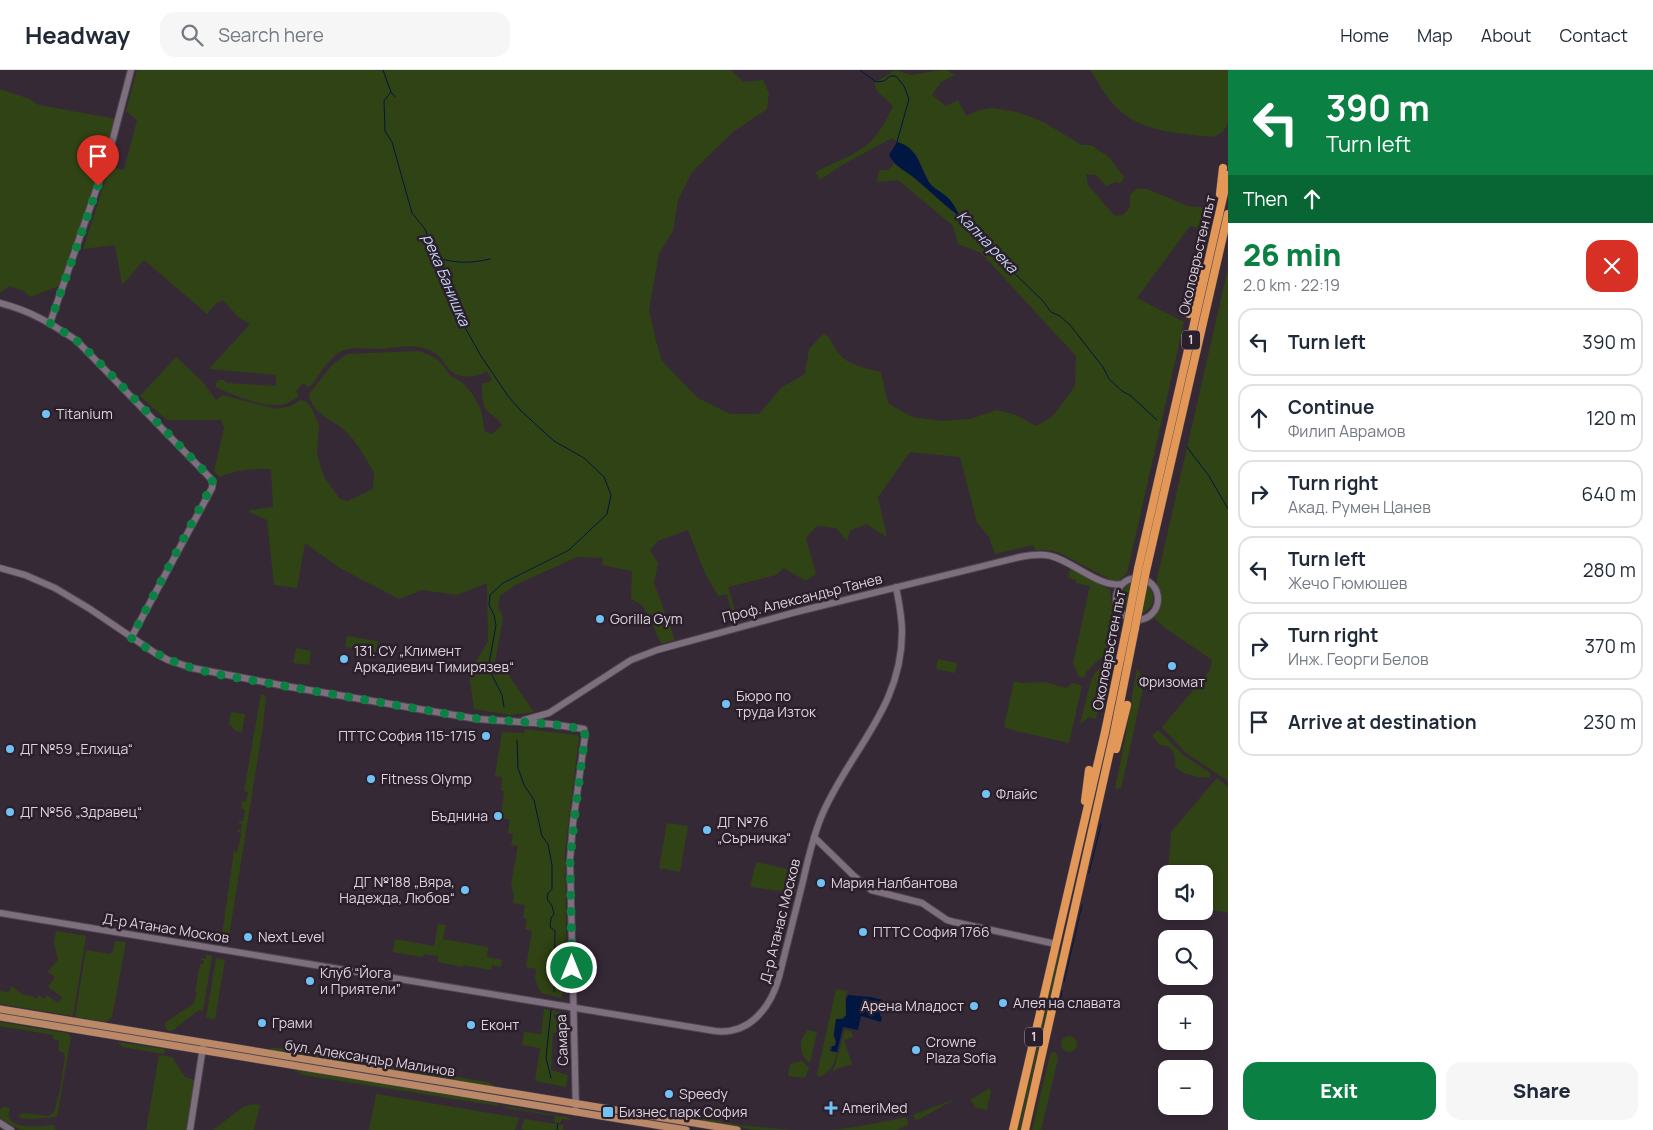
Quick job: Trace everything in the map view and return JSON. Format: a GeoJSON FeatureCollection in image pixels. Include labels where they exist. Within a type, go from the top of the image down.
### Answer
{"type":"FeatureCollection","features":[{"type":"Feature","properties":{"kind":"highway"},"geometry":{"type":"LineString","coordinates":[[1218,216],[1223,168]]}},
{"type":"Feature","properties":{"kind":"highway","name":"Околовръстен път"},"geometry":{"type":"LineString","coordinates":[[1013,1130],[1131,627],[1228,175]]}},
{"type":"Feature","properties":{"kind":"highway","name":"Околовръстен път"},"geometry":{"type":"LineString","coordinates":[[1142,570],[1189,387],[1228,214]]}},
{"type":"Feature","properties":{"kind":"highway"},"geometry":{"type":"LineString","coordinates":[[1189,314],[1203,268],[1211,250]]}},
{"type":"Feature","properties":{"kind":"highway"},"geometry":{"type":"LineString","coordinates":[[1206,313],[1206,336]]}},
{"type":"Feature","properties":{"kind":"highway"},"geometry":{"type":"LineString","coordinates":[[1189,387],[1198,368]]}},
{"type":"Feature","properties":{"kind":"highway","name":"Околовръстен път"},"geometry":{"type":"LineString","coordinates":[[1025,1130],[1120,706],[1131,627]]}},
{"type":"Feature","properties":{"kind":"highway"},"geometry":{"type":"LineString","coordinates":[[1099,798],[1115,752],[1127,705]]}},
{"type":"Feature","properties":{"kind":"highway"},"geometry":{"type":"LineString","coordinates":[[1081,834],[1089,770]]}},
{"type":"Feature","properties":{"kind":"main road","name":"бул. Александър Малинов"},"geometry":{"type":"LineString","coordinates":[[0,1010],[203,1047]]}},
{"type":"Feature","properties":{"kind":"main road","name":"бул. Александър Малинов"},"geometry":{"type":"LineString","coordinates":[[0,1017],[203,1047],[576,1108],[737,1130]]}},
{"type":"Feature","properties":{"kind":"main road","name":"бул. Александър Малинов"},"geometry":{"type":"LineString","coordinates":[[576,1108],[686,1130]]}},
{"type":"Feature","properties":{"kind":"street"},"geometry":{"type":"LineString","coordinates":[[50,323],[110,150],[131,70]]}},
{"type":"Feature","properties":{"kind":"street"},"geometry":{"type":"LineString","coordinates":[[0,303],[27,311],[76,340],[211,478],[213,483],[131,638]]}},
{"type":"Feature","properties":{"kind":"street","name":"Проф. Александър Танев"},"geometry":{"type":"LineString","coordinates":[[513,722],[549,713],[631,660],[657,650],[896,587],[1035,554],[1050,555],[1109,584],[1122,584]]}},
{"type":"Feature","properties":{"kind":"street"},"geometry":{"type":"LineString","coordinates":[[0,568],[25,575],[55,588],[168,660],[199,670],[471,718],[550,724]]}},
{"type":"Feature","properties":{"kind":"street"},"geometry":{"type":"LineString","coordinates":[[1135,578],[1148,582],[1156,592],[1157,599],[1156,607],[1152,613],[1140,620],[1123,615],[1116,602],[1116,595],[1122,584],[1135,578]]}},
{"type":"Feature","properties":{"kind":"street"},"geometry":{"type":"LineString","coordinates":[[1109,584],[1116,595]]}},
{"type":"Feature","properties":{"kind":"street","name":"Д-р Атанас Москов"},"geometry":{"type":"LineString","coordinates":[[0,913],[722,1032],[736,1028],[752,1021],[768,1005],[777,984],[814,837],[822,815],[833,793],[884,709],[896,677],[902,631],[896,587]]}},
{"type":"Feature","properties":{"kind":"street"},"geometry":{"type":"LineString","coordinates":[[549,713],[545,719],[550,724]]}},
{"type":"Feature","properties":{"kind":"street","name":"Самара"},"geometry":{"type":"LineString","coordinates":[[550,724],[584,729],[585,736],[570,860],[576,1108]]}},
{"type":"Feature","properties":{"kind":"street"},"geometry":{"type":"LineString","coordinates":[[814,837],[852,875],[872,890],[922,903],[947,920],[1056,944]]}},
{"type":"Feature","properties":{"kind":"street"},"geometry":{"type":"LineString","coordinates":[[190,1130],[203,1047]]}},
{"type":"Feature","properties":{"kind":"street"},"geometry":{"type":"LineString","coordinates":[[0,1123],[11,1130]]}},
{"type":"Feature","properties":{"kind":"green space"},"geometry":{"type":"Polygon","coordinates":[[[137,70],[731,70],[743,82],[763,80],[769,93],[767,109],[733,132],[692,172],[678,200],[673,231],[659,253],[649,310],[662,361],[698,398],[730,414],[759,414],[781,388],[805,374],[809,349],[824,333],[838,352],[848,361],[881,372],[888,403],[912,417],[942,421],[970,419],[997,410],[1016,415],[1036,426],[1052,417],[1075,386],[1076,356],[981,253],[958,244],[953,226],[898,180],[877,182],[879,170],[888,170],[894,164],[911,175],[959,216],[947,197],[936,190],[929,182],[916,154],[892,138],[842,165],[820,180],[815,172],[842,160],[867,145],[885,122],[893,106],[877,91],[874,83],[895,70],[911,75],[947,70],[955,75],[941,82],[932,95],[946,106],[958,100],[966,116],[980,110],[993,108],[1017,112],[1044,122],[1081,145],[1091,145],[1109,157],[1124,177],[1121,183],[1115,182],[1106,186],[1096,175],[1086,174],[1088,186],[1115,216],[1123,215],[1130,207],[1130,195],[1136,189],[1147,189],[1188,206],[1212,208],[1208,230],[1190,226],[1137,298],[1184,322],[1127,573],[1120,580],[1113,581],[1058,552],[1035,550],[1033,545],[995,554],[989,537],[977,523],[960,457],[910,452],[878,497],[887,537],[866,524],[850,531],[847,541],[836,528],[817,526],[806,538],[816,574],[806,581],[784,568],[776,575],[728,587],[737,617],[733,619],[727,594],[718,596],[705,573],[688,530],[658,541],[650,550],[658,563],[654,583],[675,640],[661,644],[642,605],[631,599],[632,571],[602,565],[603,558],[577,557],[515,585],[500,596],[498,607],[503,617],[495,662],[505,670],[534,712],[510,715],[474,709],[469,674],[488,641],[487,583],[457,595],[422,590],[399,599],[338,567],[305,543],[297,588],[274,585],[267,520],[249,512],[250,510],[273,507],[271,469],[238,471],[220,477],[214,472],[224,428],[221,420],[167,420],[140,396],[176,357],[201,380],[216,400],[222,395],[277,409],[291,406],[301,400],[307,402],[319,425],[317,454],[324,477],[340,499],[348,501],[373,489],[374,472],[349,434],[318,411],[311,401],[309,394],[332,365],[347,354],[419,351],[440,362],[450,375],[462,382],[481,410],[484,431],[492,434],[502,425],[485,408],[482,383],[487,383],[492,379],[486,370],[484,373],[476,376],[455,374],[434,353],[423,348],[410,346],[352,349],[340,352],[326,365],[311,386],[308,387],[303,383],[296,391],[299,396],[281,405],[257,402],[216,387],[218,380],[224,380],[227,383],[276,386],[276,375],[209,369],[250,324],[238,317],[223,300],[217,303],[207,314],[144,260],[122,285],[115,245],[83,249],[110,167],[124,170],[137,120],[126,111],[137,70]]]}},
{"type":"Feature","properties":{"kind":"green space"},"geometry":{"type":"Polygon","coordinates":[[[1090,70],[1228,70],[1228,121],[1225,129],[1213,137],[1173,133],[1136,122],[1111,102],[1090,70]]]}},
{"type":"Feature","properties":{"kind":"green space"},"geometry":{"type":"Polygon","coordinates":[[[0,89],[30,99],[39,105],[116,119],[109,146],[59,286],[30,297],[24,291],[9,286],[0,293],[0,89]]]}},
{"type":"Feature","properties":{"kind":"green space"},"geometry":{"type":"Polygon","coordinates":[[[1228,268],[1228,781],[1185,752],[1162,727],[1210,670],[1212,660],[1165,628],[1154,618],[1161,602],[1157,579],[1228,268]]]}},
{"type":"Feature","properties":{"kind":"green space"},"geometry":{"type":"Polygon","coordinates":[[[1070,568],[1110,590],[1112,606],[1117,616],[1112,647],[1109,652],[1087,671],[1084,678],[1079,677],[1073,663],[1090,586],[1076,583],[1076,580],[1068,578],[1070,568]]]}},
{"type":"Feature","properties":{"kind":"green space"},"geometry":{"type":"Polygon","coordinates":[[[1137,582],[1149,586],[1153,598],[1149,610],[1137,614],[1125,610],[1121,598],[1125,586],[1137,582]]]}},
{"type":"Feature","properties":{"kind":"green space"},"geometry":{"type":"Polygon","coordinates":[[[347,636],[378,641],[376,652],[345,647],[347,636]]]}},
{"type":"Feature","properties":{"kind":"green space"},"geometry":{"type":"Polygon","coordinates":[[[296,648],[311,651],[309,665],[293,663],[296,648]]]}},
{"type":"Feature","properties":{"kind":"green space"},"geometry":{"type":"Polygon","coordinates":[[[938,659],[957,663],[955,673],[936,669],[938,659]]]}},
{"type":"Feature","properties":{"kind":"green space"},"geometry":{"type":"Polygon","coordinates":[[[1108,660],[1096,719],[1089,717],[1080,724],[1094,674],[1108,660]]]}},
{"type":"Feature","properties":{"kind":"green space"},"geometry":{"type":"Polygon","coordinates":[[[1137,668],[1143,679],[1143,688],[1121,789],[1115,788],[1137,668]]]}},
{"type":"Feature","properties":{"kind":"green space"},"geometry":{"type":"Polygon","coordinates":[[[1014,681],[1022,683],[1045,682],[1066,688],[1072,683],[1082,686],[1069,743],[1004,727],[1014,681]]]}},
{"type":"Feature","properties":{"kind":"green space"},"geometry":{"type":"Polygon","coordinates":[[[261,694],[266,696],[263,726],[229,936],[225,939],[222,935],[234,850],[237,853],[241,834],[237,831],[238,829],[241,831],[242,824],[239,821],[243,821],[245,810],[241,808],[242,801],[246,802],[248,792],[244,791],[261,694]]]}},
{"type":"Feature","properties":{"kind":"green space"},"geometry":{"type":"Polygon","coordinates":[[[231,712],[245,714],[242,732],[236,731],[229,724],[231,712]]]}},
{"type":"Feature","properties":{"kind":"green space"},"geometry":{"type":"Polygon","coordinates":[[[525,729],[577,735],[579,737],[565,852],[566,941],[562,998],[541,993],[535,980],[536,969],[526,967],[532,931],[525,929],[527,919],[523,918],[525,905],[513,903],[514,896],[511,884],[518,846],[511,845],[513,834],[508,833],[510,820],[501,818],[504,791],[501,790],[502,777],[495,776],[502,732],[524,733],[525,729]]]}},
{"type":"Feature","properties":{"kind":"green space"},"geometry":{"type":"Polygon","coordinates":[[[1158,730],[1183,755],[1210,773],[1210,778],[1187,774],[1175,767],[1175,758],[1171,749],[1160,745],[1152,736],[1158,730]]]}},
{"type":"Feature","properties":{"kind":"green space"},"geometry":{"type":"Polygon","coordinates":[[[1217,778],[1228,787],[1228,913],[1213,910],[1213,865],[1168,865],[1171,832],[1217,778]]]}},
{"type":"Feature","properties":{"kind":"green space"},"geometry":{"type":"Polygon","coordinates":[[[667,823],[688,826],[680,872],[659,868],[667,823]]]}},
{"type":"Feature","properties":{"kind":"green space"},"geometry":{"type":"Polygon","coordinates":[[[756,862],[800,872],[795,893],[750,887],[756,862]]]}},
{"type":"Feature","properties":{"kind":"green space"},"geometry":{"type":"Polygon","coordinates":[[[438,924],[446,925],[443,939],[488,947],[487,957],[502,960],[501,967],[492,965],[491,970],[463,965],[463,967],[438,962],[438,956],[424,954],[423,957],[393,952],[395,939],[434,946],[438,924]]]}},
{"type":"Feature","properties":{"kind":"green space"},"geometry":{"type":"Polygon","coordinates":[[[56,931],[86,936],[73,1016],[0,1004],[0,991],[8,992],[12,986],[23,995],[32,996],[36,999],[39,995],[44,999],[47,995],[58,1003],[62,997],[48,987],[55,977],[47,972],[58,960],[54,942],[56,931]]]}},
{"type":"Feature","properties":{"kind":"green space"},"geometry":{"type":"Polygon","coordinates":[[[115,941],[126,942],[112,1017],[106,1022],[75,1017],[86,950],[110,954],[113,951],[115,941]]]}},
{"type":"Feature","properties":{"kind":"green space"},"geometry":{"type":"Polygon","coordinates":[[[1058,953],[1060,954],[1020,1130],[1018,1130],[1058,953]]]}},
{"type":"Feature","properties":{"kind":"green space"},"geometry":{"type":"Polygon","coordinates":[[[206,955],[212,956],[203,1011],[199,1010],[172,1031],[168,1031],[165,1026],[166,1022],[194,1003],[200,964],[203,964],[204,960],[201,960],[202,958],[206,959],[206,955]]]}},
{"type":"Feature","properties":{"kind":"green space"},"geometry":{"type":"Polygon","coordinates":[[[216,958],[225,960],[215,1019],[206,1018],[216,958]]]}},
{"type":"Feature","properties":{"kind":"green space"},"geometry":{"type":"Polygon","coordinates":[[[836,989],[848,991],[845,998],[846,1015],[836,1019],[833,1034],[835,1042],[834,1046],[830,1046],[829,1051],[837,1053],[833,1065],[826,1073],[819,1077],[817,1074],[836,989]]]}},
{"type":"Feature","properties":{"kind":"green space"},"geometry":{"type":"Polygon","coordinates":[[[544,1009],[566,1015],[567,1030],[565,1030],[564,1018],[554,1014],[554,1017],[562,1024],[562,1030],[553,1033],[551,1070],[568,1075],[566,1087],[535,1081],[540,1048],[522,1045],[524,1032],[541,1034],[544,1009]]]}},
{"type":"Feature","properties":{"kind":"green space"},"geometry":{"type":"Polygon","coordinates":[[[0,1022],[67,1033],[71,1037],[57,1117],[30,1119],[19,1116],[24,1113],[48,1116],[54,1112],[60,1090],[65,1056],[64,1053],[59,1051],[59,1041],[53,1039],[53,1035],[0,1026],[0,1022]]]}},
{"type":"Feature","properties":{"kind":"green space"},"geometry":{"type":"Polygon","coordinates":[[[807,1030],[817,1032],[810,1063],[805,1058],[801,1048],[803,1036],[807,1030]]]}},
{"type":"Feature","properties":{"kind":"green space"},"geometry":{"type":"Polygon","coordinates":[[[845,1030],[851,1031],[853,1037],[844,1040],[852,1064],[832,1071],[835,1066],[845,1030]]]}},
{"type":"Feature","properties":{"kind":"green space"},"geometry":{"type":"Polygon","coordinates":[[[1069,1036],[1075,1038],[1077,1044],[1075,1050],[1069,1052],[1063,1050],[1061,1044],[1063,1038],[1069,1036]]]}},
{"type":"Feature","properties":{"kind":"green space"},"geometry":{"type":"Polygon","coordinates":[[[117,1042],[165,1049],[164,1054],[123,1047],[117,1042]]]}},
{"type":"Feature","properties":{"kind":"green space"},"geometry":{"type":"Polygon","coordinates":[[[272,1048],[488,1082],[497,1088],[266,1050],[272,1048]]]}},
{"type":"Feature","properties":{"kind":"green space"},"geometry":{"type":"Polygon","coordinates":[[[1054,1052],[1058,1059],[1041,1130],[1032,1130],[1049,1059],[1051,1053],[1054,1052]]]}},
{"type":"Feature","properties":{"kind":"green space"},"geometry":{"type":"Polygon","coordinates":[[[159,1055],[172,1057],[185,1077],[194,1080],[186,1130],[146,1130],[159,1055]]]}},
{"type":"Feature","properties":{"kind":"green space"},"geometry":{"type":"Polygon","coordinates":[[[802,1061],[809,1068],[805,1078],[788,1076],[790,1064],[802,1061]]]}},
{"type":"Feature","properties":{"kind":"green space"},"geometry":{"type":"Polygon","coordinates":[[[293,1069],[481,1100],[498,1104],[499,1106],[303,1075],[293,1069]]]}},
{"type":"Feature","properties":{"kind":"green space"},"geometry":{"type":"Polygon","coordinates":[[[990,1088],[987,1110],[974,1107],[970,1100],[990,1088]]]}},
{"type":"Feature","properties":{"kind":"green space"},"geometry":{"type":"Polygon","coordinates":[[[376,1094],[519,1118],[515,1130],[369,1130],[376,1094]]]}},
{"type":"Feature","properties":{"kind":"green space"},"geometry":{"type":"Polygon","coordinates":[[[957,1098],[916,1121],[913,1115],[957,1098]]]}},
{"type":"Feature","properties":{"kind":"green space"},"geometry":{"type":"Polygon","coordinates":[[[252,1104],[260,1105],[254,1130],[213,1130],[243,1107],[252,1104]]]}},
{"type":"Feature","properties":{"kind":"green space"},"geometry":{"type":"Polygon","coordinates":[[[505,1106],[567,1117],[571,1120],[562,1119],[560,1123],[554,1122],[555,1116],[505,1108],[505,1106]]]}},
{"type":"Feature","properties":{"kind":"green space"},"geometry":{"type":"Polygon","coordinates":[[[2,1107],[10,1108],[9,1115],[16,1124],[22,1126],[51,1125],[55,1126],[55,1130],[20,1130],[0,1118],[2,1107]]]}},
{"type":"Feature","properties":{"kind":"green space"},"geometry":{"type":"Polygon","coordinates":[[[679,1114],[740,1125],[790,1130],[757,1130],[669,1116],[679,1114]]]}},
{"type":"Feature","properties":{"kind":"green space"},"geometry":{"type":"Polygon","coordinates":[[[907,1118],[908,1125],[896,1130],[830,1130],[855,1127],[907,1118]]]}},
{"type":"Feature","properties":{"kind":"green space"},"geometry":{"type":"Polygon","coordinates":[[[524,1119],[563,1125],[563,1130],[521,1130],[524,1119]]]}},
{"type":"Feature","properties":{"kind":"water"},"geometry":{"type":"Polygon","coordinates":[[[897,142],[915,154],[931,185],[949,199],[960,217],[892,159],[889,155],[897,142]]]}},
{"type":"Feature","properties":{"kind":"water"},"geometry":{"type":"Polygon","coordinates":[[[848,995],[883,1000],[880,1016],[882,1017],[881,1022],[861,1016],[858,1030],[843,1027],[837,1052],[831,1051],[832,1046],[835,1046],[836,1042],[834,1035],[836,1019],[843,1019],[846,1015],[846,999],[848,995]]]}},
{"type":"Feature","properties":{"kind":"waterway","name":"река Банишка"},"geometry":{"type":"LineString","coordinates":[[383,70],[391,92],[384,101],[385,131],[392,142],[412,213],[425,229],[444,273],[458,315],[481,356],[508,396],[520,410],[554,441],[584,458],[604,477],[611,495],[607,514],[569,550],[503,583],[490,595],[489,605],[496,625],[489,664],[502,695],[504,707]]}},
{"type":"Feature","properties":{"kind":"waterway","name":"Кална река"},"geometry":{"type":"LineString","coordinates":[[860,70],[876,82],[884,81],[890,76],[896,76],[904,86],[909,99],[897,142]]}},
{"type":"Feature","properties":{"kind":"waterway","name":"река Банишка"},"geometry":{"type":"LineString","coordinates":[[391,92],[395,97]]}},
{"type":"Feature","properties":{"kind":"waterway","name":"Кална река"},"geometry":{"type":"LineString","coordinates":[[961,217],[982,235],[1010,269],[1043,301],[1051,312],[1060,316],[1070,325],[1103,367],[1109,379],[1157,420]]}},
{"type":"Feature","properties":{"kind":"waterway"},"geometry":{"type":"LineString","coordinates":[[436,258],[463,262],[490,259]]}},
{"type":"Feature","properties":{"kind":"waterway","name":"Кална река"},"geometry":{"type":"LineString","coordinates":[[1187,447],[1209,476],[1228,509]]}},
{"type":"Feature","properties":{"kind":"waterway","name":"река Банишка"},"geometry":{"type":"LineString","coordinates":[[517,740],[518,768],[524,785],[534,800],[542,836],[548,844],[552,865],[552,889],[548,893],[547,899],[552,906],[554,914],[551,918],[550,927],[555,931],[554,992]]}},
{"type":"Feature","properties":{"kind":"waterway"},"geometry":{"type":"LineString","coordinates":[[1089,873],[1101,824]]}},
{"type":"Feature","properties":{"kind":"waterway"},"geometry":{"type":"LineString","coordinates":[[1064,982],[1082,905]]}},
{"type":"Feature","properties":{"kind":"waterway"},"geometry":{"type":"LineString","coordinates":[[1060,1002],[1062,991]]}},
{"type":"Feature","properties":{"kind":"waterway","name":"река Банишка"},"geometry":{"type":"LineString","coordinates":[[551,1010],[546,1058],[551,1078]]}},
{"type":"Feature","properties":{"kind":"waterway","name":"река Банишка"},"geometry":{"type":"LineString","coordinates":[[557,1130],[558,1124]]}},
{"type":"Feature","properties":{"kind":"place","name":"Titanium"},"geometry":{"type":"Point","coordinates":[46,414]}},
{"type":"Feature","properties":{"kind":"place","name":"Gorilla Gym"},"geometry":{"type":"Point","coordinates":[600,619]}},
{"type":"Feature","properties":{"kind":"place","name":"131. СУ „Климент Аркадиевич Тимирязев“"},"geometry":{"type":"Point","coordinates":[344,659]}},
{"type":"Feature","properties":{"kind":"place","name":"Фризомат"},"geometry":{"type":"Point","coordinates":[1172,666]}},
{"type":"Feature","properties":{"kind":"place","name":"Бюро по труда Изток"},"geometry":{"type":"Point","coordinates":[726,704]}},
{"type":"Feature","properties":{"kind":"place","name":"ПТТС София 115-1715"},"geometry":{"type":"Point","coordinates":[486,736]}},
{"type":"Feature","properties":{"kind":"place","name":"ДГ №59 „Елхица“"},"geometry":{"type":"Point","coordinates":[10,749]}},
{"type":"Feature","properties":{"kind":"place","name":"Fitness Olymp"},"geometry":{"type":"Point","coordinates":[371,779]}},
{"type":"Feature","properties":{"kind":"place","name":"Флайс"},"geometry":{"type":"Point","coordinates":[986,794]}},
{"type":"Feature","properties":{"kind":"place","name":"ДГ №56 „Здравец“"},"geometry":{"type":"Point","coordinates":[10,812]}},
{"type":"Feature","properties":{"kind":"place","name":"Бъднина"},"geometry":{"type":"Point","coordinates":[498,816]}},
{"type":"Feature","properties":{"kind":"place","name":"ДГ №76 „Сърничка“"},"geometry":{"type":"Point","coordinates":[707,830]}},
{"type":"Feature","properties":{"kind":"place","name":"Мария Налбантова"},"geometry":{"type":"Point","coordinates":[821,883]}},
{"type":"Feature","properties":{"kind":"place","name":"ДГ №188 „Вяра, Надежда, Любов“"},"geometry":{"type":"Point","coordinates":[465,890]}},
{"type":"Feature","properties":{"kind":"place","name":"ПТТС София 1766"},"geometry":{"type":"Point","coordinates":[863,932]}},
{"type":"Feature","properties":{"kind":"place","name":"Next Level"},"geometry":{"type":"Point","coordinates":[248,937]}},
{"type":"Feature","properties":{"kind":"place","name":"Клуб “Йога и Приятели”"},"geometry":{"type":"Point","coordinates":[310,981]}},
{"type":"Feature","properties":{"kind":"place","name":"Алея на славата"},"geometry":{"type":"Point","coordinates":[1003,1003]}},
{"type":"Feature","properties":{"kind":"place","name":"Арена Младост"},"geometry":{"type":"Point","coordinates":[974,1006]}},
{"type":"Feature","properties":{"kind":"place","name":"Грами"},"geometry":{"type":"Point","coordinates":[262,1023]}},
{"type":"Feature","properties":{"kind":"place","name":"Еконт"},"geometry":{"type":"Point","coordinates":[471,1025]}},
{"type":"Feature","properties":{"kind":"place","name":"Crowne Plaza Sofia"},"geometry":{"type":"Point","coordinates":[916,1050]}},
{"type":"Feature","properties":{"kind":"place","name":"Speedy"},"geometry":{"type":"Point","coordinates":[669,1094]}},
{"type":"Feature","properties":{"kind":"place","name":"AmeriMed"},"geometry":{"type":"Point","coordinates":[831,1108]}},
{"type":"Feature","properties":{"kind":"place","name":"Бизнес парк София"},"geometry":{"type":"Point","coordinates":[608,1112]}},
{"type":"Feature","properties":{"kind":"route"},"geometry":{"type":"LineString","coordinates":[[98,186],[50,323],[76,340],[91,354],[133,400],[213,481],[212,488],[131,638],[168,660],[221,675],[482,720],[550,724],[584,729],[586,734],[570,860],[572,968]]}}]}
